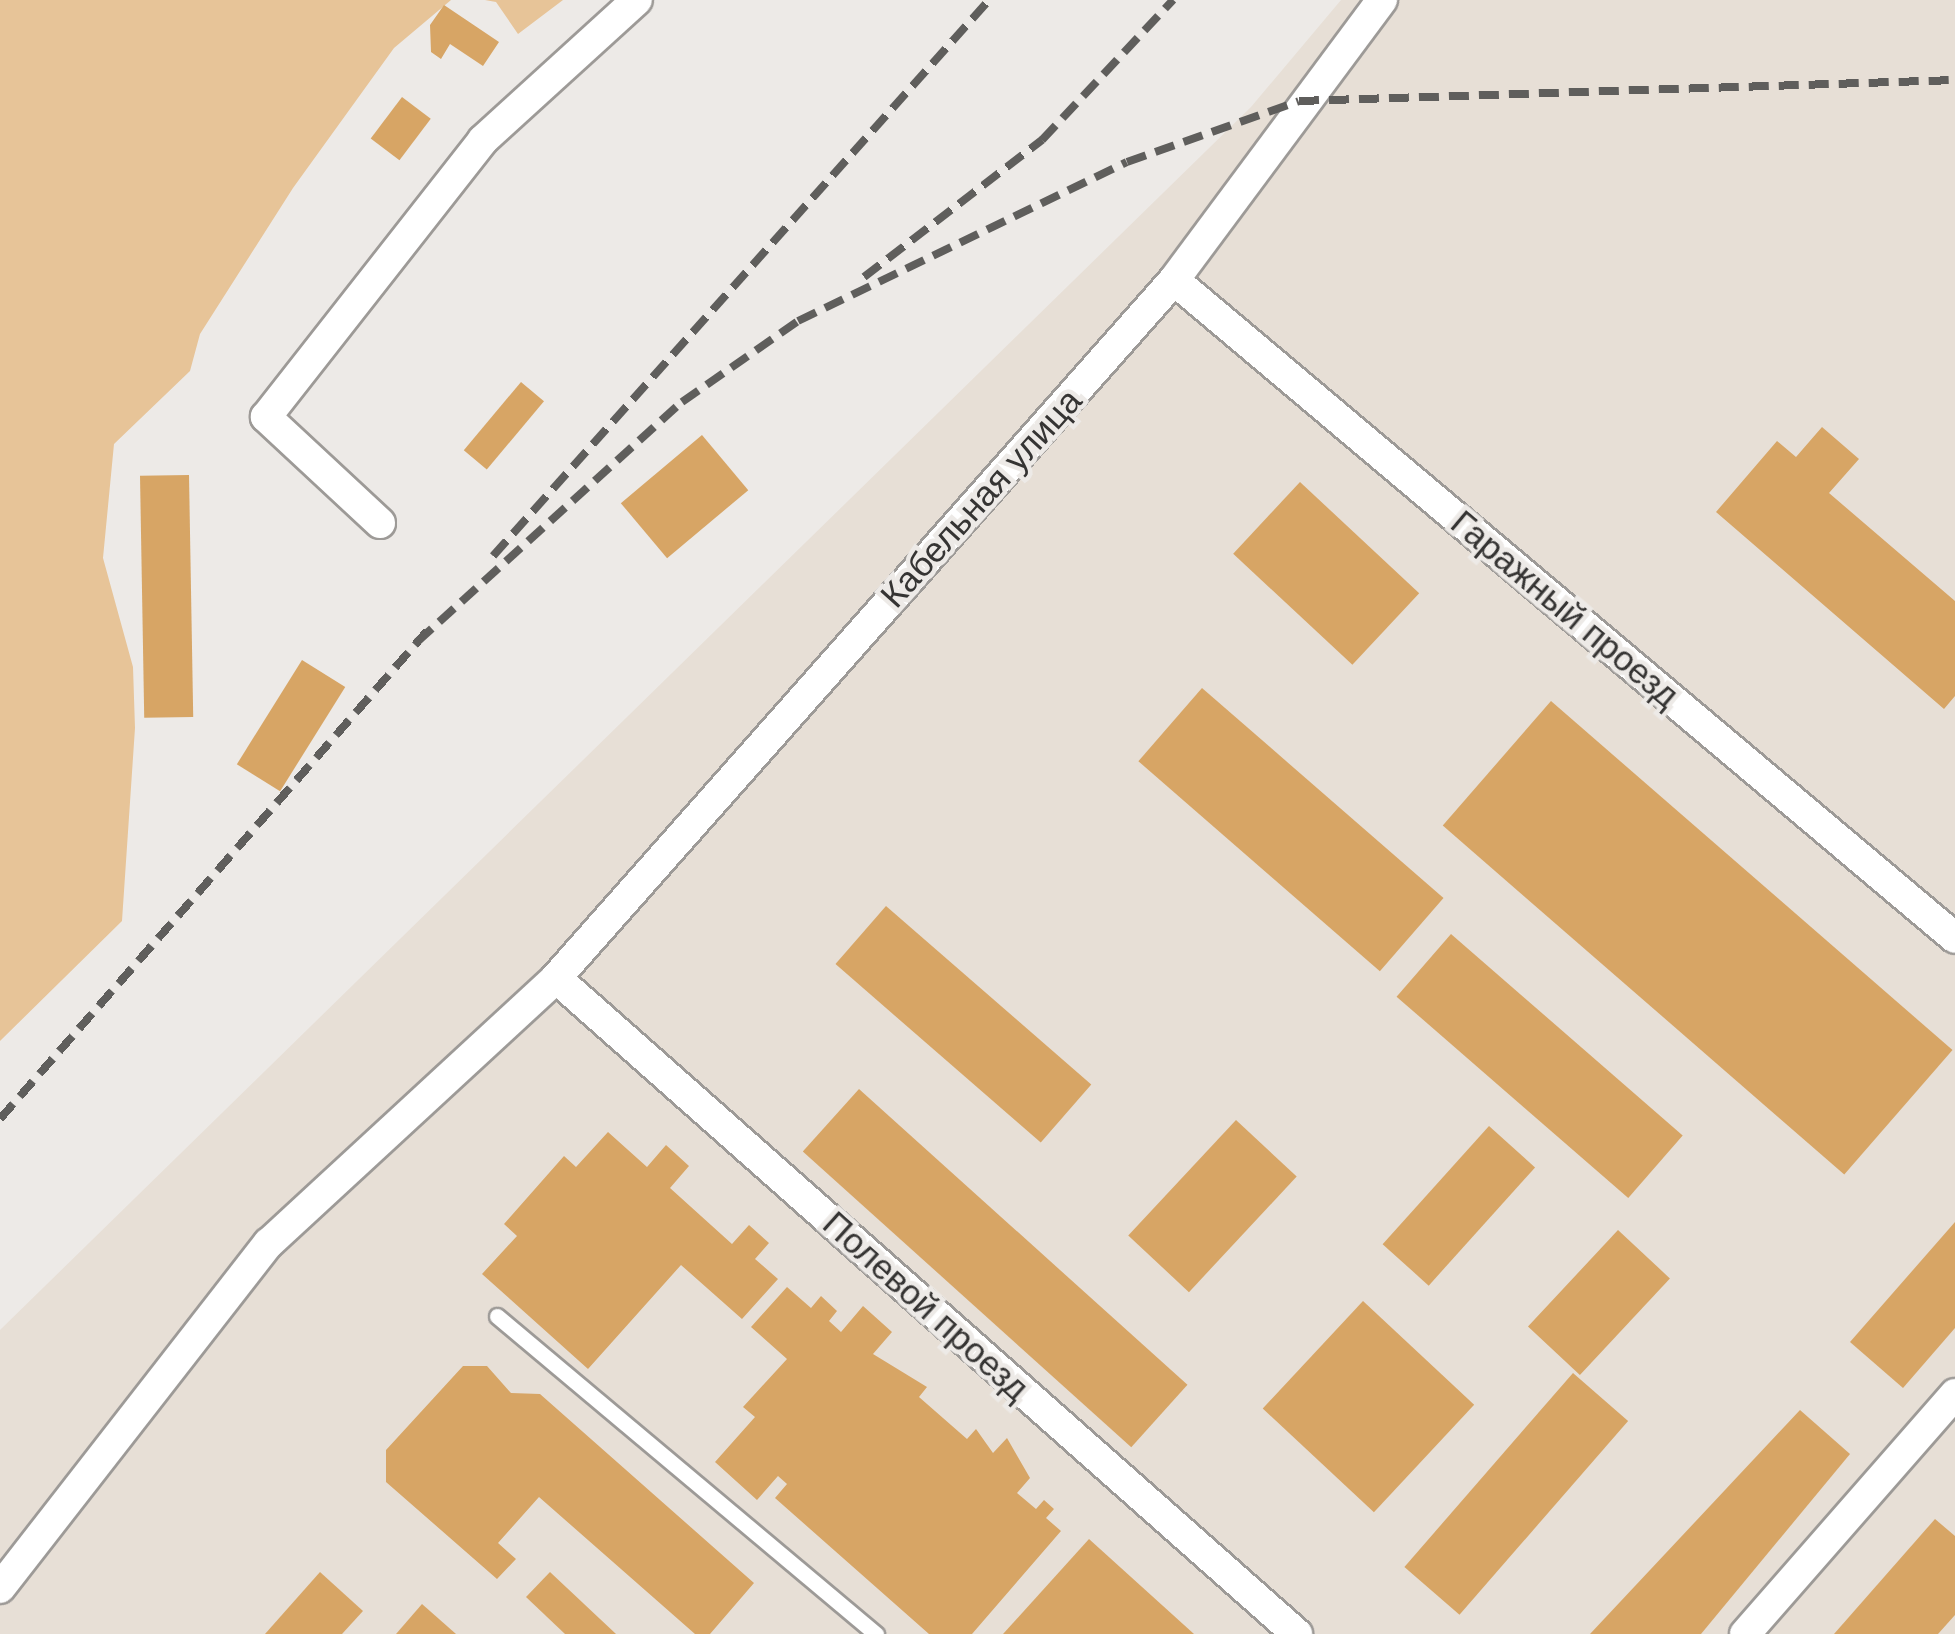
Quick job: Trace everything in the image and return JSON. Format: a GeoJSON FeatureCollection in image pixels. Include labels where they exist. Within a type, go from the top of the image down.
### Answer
{"type":"FeatureCollection","features":[{"type":"Feature","properties":{"kind":"street"},"geometry":{"type":"LineString","coordinates":[[380,522],[266,417],[484,140],[636,0]]}},
{"type":"Feature","properties":{"kind":"street","name":"Кабельная улица"},"geometry":{"type":"LineString","coordinates":[[0,1588],[269,1242],[556,978],[1174,280],[1382,0]]}},
{"type":"Feature","properties":{"kind":"street","name":"Гаражный проезд"},"geometry":{"type":"LineString","coordinates":[[1174,280],[1955,938]]}},
{"type":"Feature","properties":{"kind":"street","name":"Полевой проезд"},"geometry":{"type":"LineString","coordinates":[[556,978],[1283,1630]]}},
{"type":"Feature","properties":{"kind":"street"},"geometry":{"type":"LineString","coordinates":[[1745,1634],[1955,1394]]}},
{"type":"Feature","properties":{"kind":"lane"},"geometry":{"type":"LineString","coordinates":[[497,1316],[876,1634]]}},
{"type":"Feature","properties":{"kind":"shaded area"},"geometry":{"type":"Polygon","coordinates":[[[0,0],[451,0],[394,48],[293,188],[200,334],[190,371],[114,444],[103,558],[133,667],[135,728],[122,921],[0,1041],[0,0]]]}},
{"type":"Feature","properties":{"kind":"shaded area"},"geometry":{"type":"Polygon","coordinates":[[[485,0],[563,0],[518,34],[496,2],[485,0]]]}},
{"type":"Feature","properties":{"kind":"shaded area"},"geometry":{"type":"Polygon","coordinates":[[[1341,0],[1955,0],[1955,1634],[0,1634],[0,1330],[1251,107],[1341,0]]]}},
{"type":"Feature","properties":{"kind":"building"},"geometry":{"type":"Polygon","coordinates":[[[444,5],[499,42],[483,66],[450,44],[441,59],[431,52],[430,25],[444,5]]]}},
{"type":"Feature","properties":{"kind":"building"},"geometry":{"type":"Polygon","coordinates":[[[402,97],[431,119],[399,160],[371,139],[402,97]]]}},
{"type":"Feature","properties":{"kind":"building"},"geometry":{"type":"Polygon","coordinates":[[[521,382],[544,401],[487,469],[464,450],[521,382]]]}},
{"type":"Feature","properties":{"kind":"building"},"geometry":{"type":"Polygon","coordinates":[[[1822,427],[1859,459],[1829,493],[1955,601],[1955,696],[1944,709],[1716,512],[1777,441],[1796,457],[1822,427]]]}},
{"type":"Feature","properties":{"kind":"building"},"geometry":{"type":"Polygon","coordinates":[[[702,435],[748,490],[667,558],[621,503],[702,435]]]}},
{"type":"Feature","properties":{"kind":"building"},"geometry":{"type":"Polygon","coordinates":[[[189,475],[193,717],[144,718],[140,476],[189,475]]]}},
{"type":"Feature","properties":{"kind":"building"},"geometry":{"type":"Polygon","coordinates":[[[1300,482],[1419,593],[1352,665],[1233,554],[1300,482]]]}},
{"type":"Feature","properties":{"kind":"building"},"geometry":{"type":"Polygon","coordinates":[[[302,660],[345,687],[280,791],[237,764],[302,660]]]}},
{"type":"Feature","properties":{"kind":"building"},"geometry":{"type":"Polygon","coordinates":[[[1202,688],[1444,898],[1380,971],[1138,761],[1202,688]]]}},
{"type":"Feature","properties":{"kind":"building"},"geometry":{"type":"Polygon","coordinates":[[[1551,701],[1953,1050],[1844,1175],[1443,826],[1551,701]]]}},
{"type":"Feature","properties":{"kind":"building"},"geometry":{"type":"Polygon","coordinates":[[[886,906],[1091,1084],[1041,1143],[835,964],[886,906]]]}},
{"type":"Feature","properties":{"kind":"building"},"geometry":{"type":"Polygon","coordinates":[[[1451,934],[1683,1135],[1628,1198],[1397,997],[1451,934]]]}},
{"type":"Feature","properties":{"kind":"building"},"geometry":{"type":"Polygon","coordinates":[[[859,1089],[1187,1385],[1131,1447],[803,1151],[859,1089]]]}},
{"type":"Feature","properties":{"kind":"building"},"geometry":{"type":"Polygon","coordinates":[[[1236,1120],[1297,1177],[1189,1292],[1128,1236],[1236,1120]]]}},
{"type":"Feature","properties":{"kind":"building"},"geometry":{"type":"Polygon","coordinates":[[[1489,1126],[1535,1167],[1429,1286],[1383,1244],[1489,1126]]]}},
{"type":"Feature","properties":{"kind":"building"},"geometry":{"type":"Polygon","coordinates":[[[608,1132],[647,1167],[666,1145],[689,1166],[670,1188],[732,1244],[749,1225],[769,1243],[755,1259],[778,1279],[742,1319],[681,1265],[588,1369],[482,1274],[517,1236],[504,1224],[564,1156],[576,1167],[608,1132]]]}},
{"type":"Feature","properties":{"kind":"building"},"geometry":{"type":"Polygon","coordinates":[[[1955,1222],[1955,1328],[1903,1388],[1850,1342],[1955,1222]]]}},
{"type":"Feature","properties":{"kind":"building"},"geometry":{"type":"Polygon","coordinates":[[[1618,1230],[1670,1278],[1580,1375],[1528,1327],[1618,1230]]]}},
{"type":"Feature","properties":{"kind":"building"},"geometry":{"type":"Polygon","coordinates":[[[787,1287],[811,1308],[821,1296],[837,1311],[829,1321],[841,1332],[863,1306],[892,1332],[873,1354],[927,1387],[919,1397],[967,1439],[976,1429],[993,1453],[1007,1438],[1030,1478],[1017,1493],[1036,1509],[1044,1500],[1054,1509],[1046,1518],[1061,1531],[972,1634],[929,1634],[775,1498],[787,1484],[778,1476],[757,1500],[715,1462],[755,1417],[743,1407],[787,1359],[751,1327],[787,1287]]]}},
{"type":"Feature","properties":{"kind":"building"},"geometry":{"type":"Polygon","coordinates":[[[1363,1301],[1474,1405],[1374,1512],[1263,1409],[1363,1301]]]}},
{"type":"Feature","properties":{"kind":"building"},"geometry":{"type":"Polygon","coordinates":[[[463,1366],[487,1366],[511,1393],[540,1394],[754,1583],[710,1634],[695,1634],[539,1497],[498,1543],[516,1559],[497,1579],[386,1482],[386,1450],[463,1366]]]}},
{"type":"Feature","properties":{"kind":"building"},"geometry":{"type":"Polygon","coordinates":[[[1573,1373],[1628,1421],[1459,1615],[1404,1567],[1573,1373]]]}},
{"type":"Feature","properties":{"kind":"building"},"geometry":{"type":"Polygon","coordinates":[[[1800,1410],[1850,1454],[1701,1634],[1590,1634],[1800,1410]]]}},
{"type":"Feature","properties":{"kind":"building"},"geometry":{"type":"Polygon","coordinates":[[[1935,1519],[1955,1536],[1955,1615],[1938,1634],[1834,1634],[1935,1519]]]}},
{"type":"Feature","properties":{"kind":"building"},"geometry":{"type":"Polygon","coordinates":[[[1089,1539],[1194,1634],[1003,1634],[1089,1539]]]}},
{"type":"Feature","properties":{"kind":"building"},"geometry":{"type":"Polygon","coordinates":[[[320,1572],[363,1611],[342,1634],[265,1634],[320,1572]]]}},
{"type":"Feature","properties":{"kind":"building"},"geometry":{"type":"Polygon","coordinates":[[[550,1572],[616,1634],[565,1634],[526,1597],[550,1572]]]}},
{"type":"Feature","properties":{"kind":"building"},"geometry":{"type":"Polygon","coordinates":[[[422,1604],[456,1634],[396,1634],[422,1604]]]}},
{"type":"Feature","properties":{"kind":"railway"},"geometry":{"type":"LineString","coordinates":[[493,556],[989,0]]}},
{"type":"Feature","properties":{"kind":"railway"},"geometry":{"type":"LineString","coordinates":[[864,277],[1042,140],[1173,0]]}},
{"type":"Feature","properties":{"kind":"railway"},"geometry":{"type":"LineString","coordinates":[[417,642],[682,402],[798,321],[1127,162],[1299,101],[1955,80]]}},
{"type":"Feature","properties":{"kind":"railway"},"geometry":{"type":"LineString","coordinates":[[0,1119],[427,631]]}}]}
